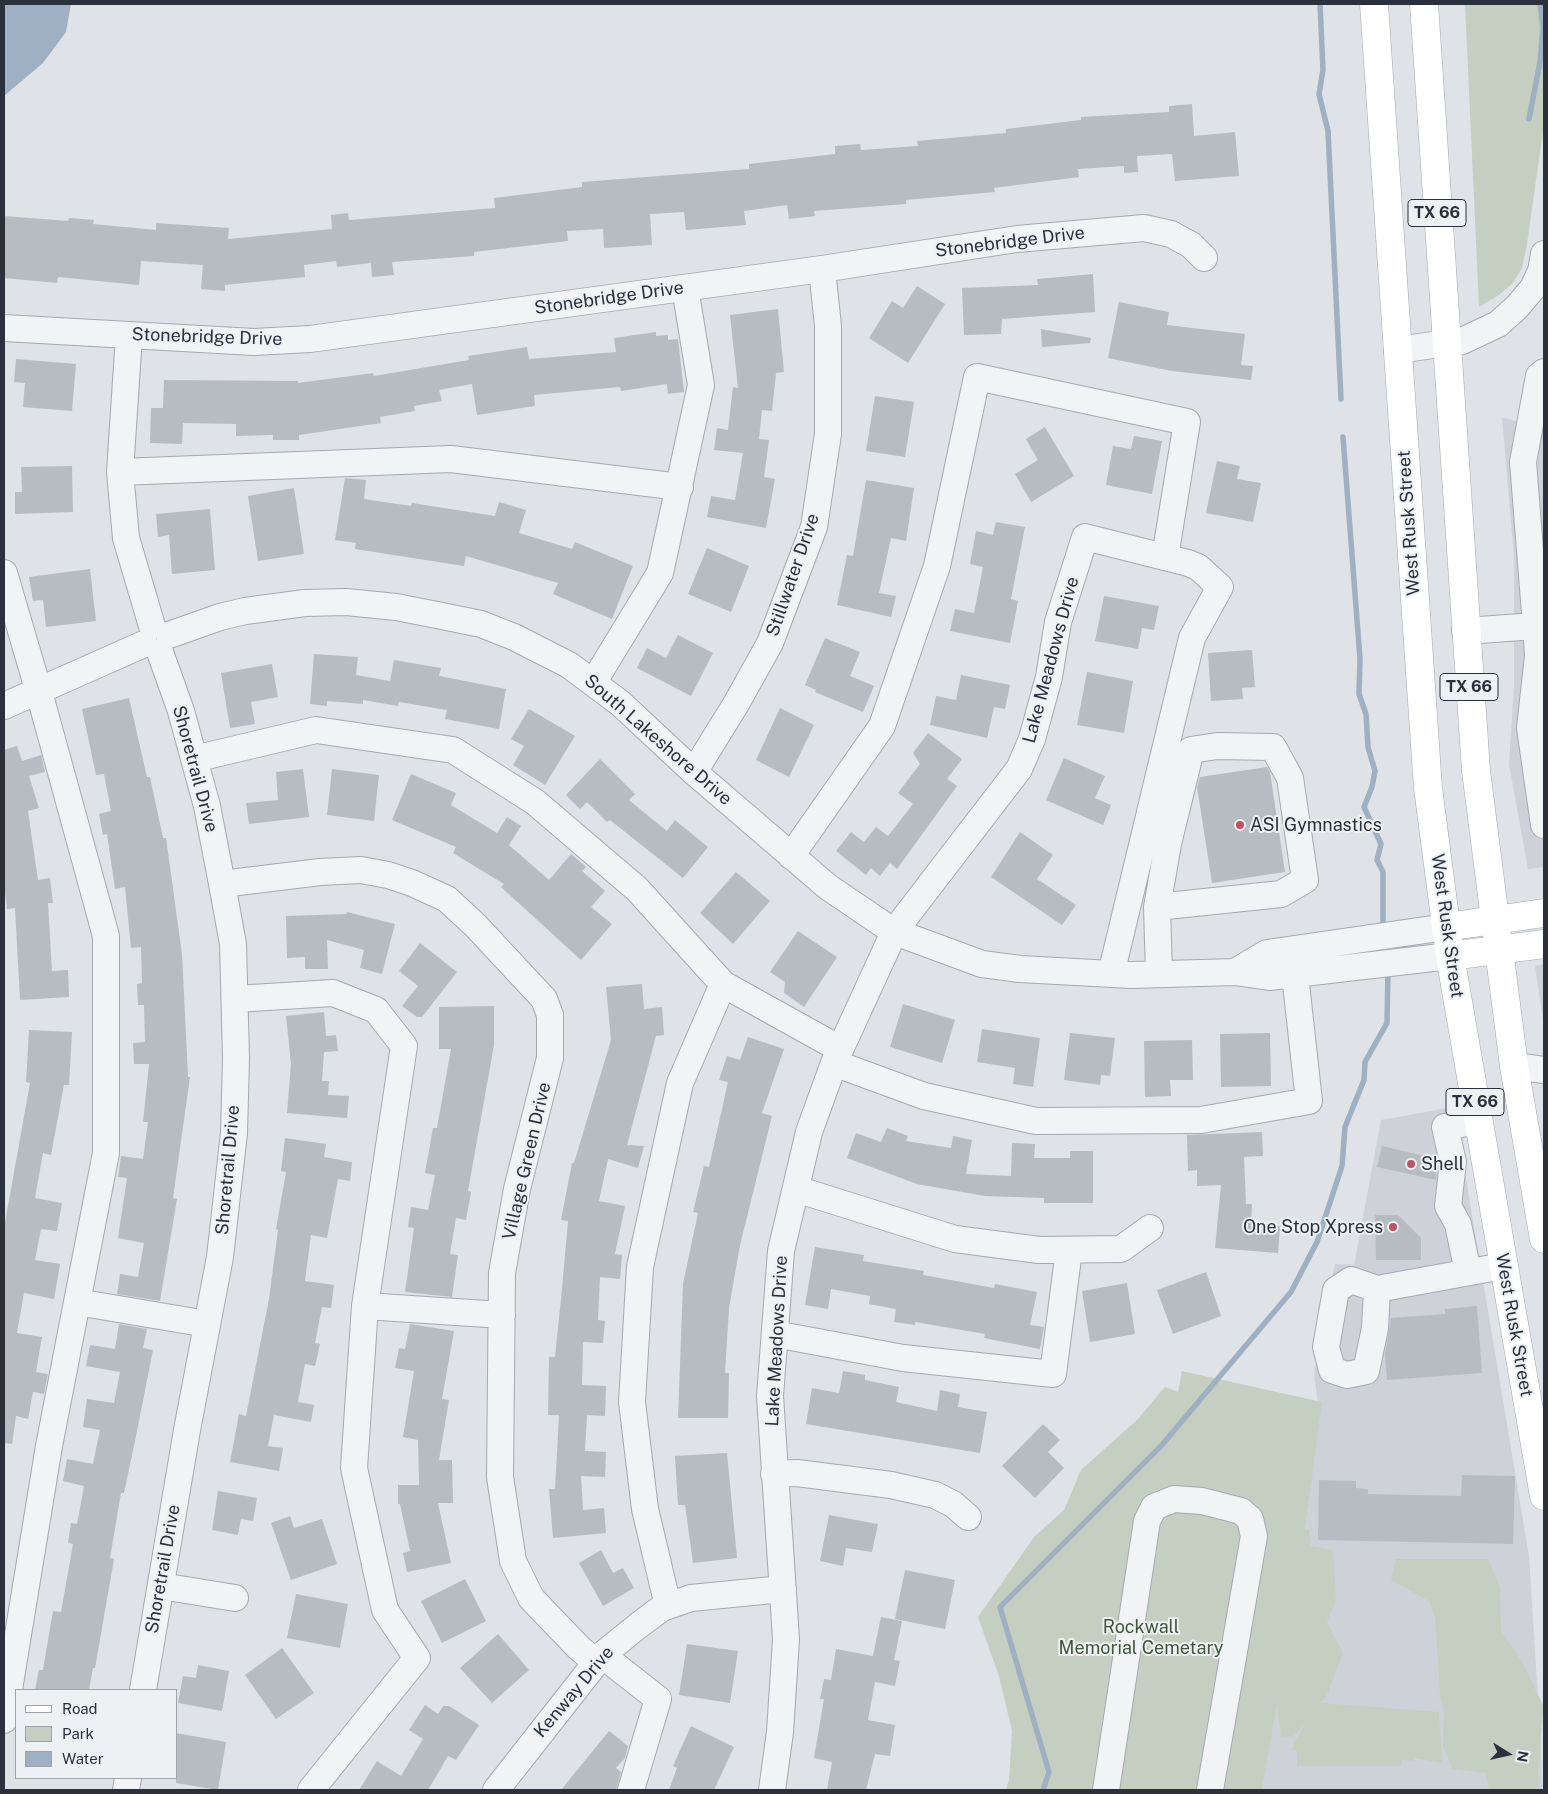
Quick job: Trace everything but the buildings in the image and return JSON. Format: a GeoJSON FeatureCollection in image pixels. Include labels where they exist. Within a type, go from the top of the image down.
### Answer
{"type":"FeatureCollection","features":[{"type":"Feature","properties":{"kind":"main road","name":"TX 66"},"geometry":{"type":"LineString","coordinates":[[1374,4],[1397,350]]}},
{"type":"Feature","properties":{"kind":"main road","name":"TX 66"},"geometry":{"type":"LineString","coordinates":[[1424,4],[1465,631],[1476,771],[1514,1066],[1544,1238]]}},
{"type":"Feature","properties":{"kind":"main road","name":"West Rusk Street"},"geometry":{"type":"LineString","coordinates":[[1397,350],[1428,788],[1450,956],[1544,1496]]}},
{"type":"Feature","properties":{"kind":"main road"},"geometry":{"type":"LineString","coordinates":[[1446,928],[1544,913]]}},
{"type":"Feature","properties":{"kind":"main road"},"geometry":{"type":"LineString","coordinates":[[1450,956],[1544,944]]}},
{"type":"Feature","properties":{"kind":"street","name":"Stonebridge Drive"},"geometry":{"type":"LineString","coordinates":[[4,328],[254,342],[310,339],[822,269],[1016,239],[1144,228],[1171,234],[1191,245],[1204,258]]}},
{"type":"Feature","properties":{"kind":"street"},"geometry":{"type":"LineString","coordinates":[[1397,350],[1446,345],[1475,336],[1498,324],[1526,298],[1543,266]]}},
{"type":"Feature","properties":{"kind":"street","name":"Stillwater Drive"},"geometry":{"type":"LineString","coordinates":[[694,772],[736,704],[770,643],[814,527],[828,434],[828,326],[822,269]]}},
{"type":"Feature","properties":{"kind":"street"},"geometry":{"type":"LineString","coordinates":[[593,683],[660,573],[701,385],[685,288]]}},
{"type":"Feature","properties":{"kind":"street","name":"Shoretrail Drive"},"geometry":{"type":"LineString","coordinates":[[129,335],[120,472],[126,538],[207,806],[233,944],[236,1058],[234,1132],[220,1257],[143,1689]]}},
{"type":"Feature","properties":{"kind":"street"},"geometry":{"type":"LineString","coordinates":[[1544,372],[1539,376],[1534,461],[1538,615],[1538,710],[1544,824]]}},
{"type":"Feature","properties":{"kind":"street"},"geometry":{"type":"LineString","coordinates":[[791,856],[882,726],[937,566],[977,377],[1187,422],[1165,557]]}},
{"type":"Feature","properties":{"kind":"street"},"geometry":{"type":"LineString","coordinates":[[120,472],[451,459],[680,486]]}},
{"type":"Feature","properties":{"kind":"street","name":"Lake Meadows Drive"},"geometry":{"type":"LineString","coordinates":[[772,1790],[780,1732],[786,1639],[770,1396],[781,1251],[809,1132],[837,1056],[896,931],[1019,769],[1032,739],[1049,677],[1058,622],[1085,537],[1198,567],[1220,586],[1192,638],[1111,974]]}},
{"type":"Feature","properties":{"kind":"street"},"geometry":{"type":"LineString","coordinates":[[4,573],[39,692],[106,936],[106,1153],[49,1446],[4,1720]]}},
{"type":"Feature","properties":{"kind":"street","name":"South Lakeshore Drive"},"geometry":{"type":"LineString","coordinates":[[4,706],[156,639],[220,617],[271,607],[305,603],[346,602],[396,606],[481,624],[514,637],[569,665],[620,703],[694,772],[791,856],[847,901],[896,931],[982,964],[1020,969],[1111,974],[1235,972],[1269,977],[1450,956]]}},
{"type":"Feature","properties":{"kind":"street"},"geometry":{"type":"LineString","coordinates":[[1465,631],[1538,615]]}},
{"type":"Feature","properties":{"kind":"street"},"geometry":{"type":"LineString","coordinates":[[194,759],[316,730],[453,750],[535,802],[637,889],[723,984],[837,1056],[924,1096],[1036,1121],[1201,1120],[1309,1101],[1295,975]]}},
{"type":"Feature","properties":{"kind":"street"},"geometry":{"type":"LineString","coordinates":[[1158,907],[1281,894],[1305,880],[1290,778],[1273,747],[1217,746],[1190,750],[1168,844],[1158,907],[1158,974]]}},
{"type":"Feature","properties":{"kind":"street","name":"Village Green Drive"},"geometry":{"type":"LineString","coordinates":[[222,884],[320,872],[361,870],[388,875],[412,883],[447,900],[476,926],[544,999],[550,1015],[550,1058],[517,1189],[502,1273],[500,1478],[513,1561],[531,1598],[579,1648],[599,1658],[658,1699],[631,1790]]}},
{"type":"Feature","properties":{"kind":"street"},"geometry":{"type":"LineString","coordinates":[[1235,972],[1267,952],[1446,928]]}},
{"type":"Feature","properties":{"kind":"street"},"geometry":{"type":"LineString","coordinates":[[668,1606],[645,1509],[632,1402],[640,1267],[680,1083],[723,984]]}},
{"type":"Feature","properties":{"kind":"street"},"geometry":{"type":"LineString","coordinates":[[235,999],[333,993],[376,1010],[404,1046],[365,1306],[354,1468],[385,1610],[417,1658],[310,1790]]}},
{"type":"Feature","properties":{"kind":"street"},"geometry":{"type":"LineString","coordinates":[[1514,1066],[1544,1070]]}},
{"type":"Feature","properties":{"kind":"street"},"geometry":{"type":"LineString","coordinates":[[1468,1272],[1458,1224],[1448,1206],[1453,1162],[1445,1127],[1478,1121]]}},
{"type":"Feature","properties":{"kind":"street"},"geometry":{"type":"LineString","coordinates":[[796,1189],[955,1239],[1039,1250],[1121,1249],[1150,1228]]}},
{"type":"Feature","properties":{"kind":"street"},"geometry":{"type":"LineString","coordinates":[[775,1334],[903,1358],[1053,1374],[1069,1250]]}},
{"type":"Feature","properties":{"kind":"street"},"geometry":{"type":"LineString","coordinates":[[1377,1289],[1503,1266]]}},
{"type":"Feature","properties":{"kind":"street"},"geometry":{"type":"LineString","coordinates":[[77,1302],[207,1324]]}},
{"type":"Feature","properties":{"kind":"street"},"geometry":{"type":"LineString","coordinates":[[365,1306],[502,1315]]}},
{"type":"Feature","properties":{"kind":"street"},"geometry":{"type":"LineString","coordinates":[[774,1474],[797,1473],[891,1485],[935,1495],[953,1504],[968,1517]]}},
{"type":"Feature","properties":{"kind":"street"},"geometry":{"type":"LineString","coordinates":[[1106,1790],[1146,1521],[1154,1507],[1174,1499],[1202,1501],[1241,1511],[1250,1519],[1254,1536],[1210,1790]]}},
{"type":"Feature","properties":{"kind":"street"},"geometry":{"type":"LineString","coordinates":[[160,1586],[235,1598]]}},
{"type":"Feature","properties":{"kind":"street","name":"Kenway Drive"},"geometry":{"type":"LineString","coordinates":[[496,1790],[599,1658],[639,1624],[668,1606],[691,1598],[782,1589]]}},
{"type":"Feature","properties":{"kind":"shaded area"},"geometry":{"type":"Polygon","coordinates":[[[1502,417],[1544,430],[1544,867],[1528,869],[1509,764],[1514,685],[1514,557],[1502,417]]]}},
{"type":"Feature","properties":{"kind":"shaded area"},"geometry":{"type":"Polygon","coordinates":[[[1544,964],[1544,1027],[1535,966],[1544,964]]]}},
{"type":"Feature","properties":{"kind":"shaded area"},"geometry":{"type":"Polygon","coordinates":[[[1454,1107],[1529,1556],[1541,1744],[1542,1790],[1262,1790],[1302,1556],[1319,1413],[1314,1374],[1335,1264],[1354,1265],[1381,1120],[1454,1107]]]}},
{"type":"Feature","properties":{"kind":"green space"},"geometry":{"type":"Polygon","coordinates":[[[1465,4],[1544,4],[1544,124],[1522,268],[1513,283],[1499,295],[1479,307],[1465,4]]]}},
{"type":"Feature","properties":{"kind":"green space","name":"Rockwall Memorial Cemetary"},"geometry":{"type":"Polygon","coordinates":[[[1182,1371],[1322,1402],[1305,1530],[1309,1529],[1311,1546],[1333,1550],[1336,1600],[1327,1622],[1343,1653],[1327,1695],[1321,1703],[1439,1712],[1442,1763],[1415,1758],[1414,1761],[1403,1760],[1401,1766],[1297,1766],[1297,1751],[1291,1750],[1305,1723],[1294,1736],[1281,1737],[1277,1705],[1262,1790],[1006,1790],[1009,1780],[1012,1731],[999,1676],[978,1617],[1034,1537],[1064,1510],[1081,1470],[1138,1419],[1165,1387],[1178,1392],[1182,1371]]]}},
{"type":"Feature","properties":{"kind":"green space"},"geometry":{"type":"Polygon","coordinates":[[[1396,1559],[1488,1559],[1500,1587],[1501,1630],[1521,1660],[1543,1705],[1538,1790],[1489,1790],[1486,1773],[1452,1769],[1443,1745],[1444,1713],[1440,1695],[1435,1617],[1429,1601],[1391,1580],[1396,1559]]]}},
{"type":"Feature","properties":{"kind":"water"},"geometry":{"type":"Polygon","coordinates":[[[4,4],[71,4],[66,32],[43,63],[4,96],[4,4]]]}},
{"type":"Feature","properties":{"kind":"waterway"},"geometry":{"type":"LineString","coordinates":[[1320,4],[1323,70],[1319,94],[1328,131],[1341,399]]}},
{"type":"Feature","properties":{"kind":"waterway"},"geometry":{"type":"LineString","coordinates":[[1529,119],[1540,62],[1543,27],[1540,4]]}},
{"type":"Feature","properties":{"kind":"waterway"},"geometry":{"type":"LineString","coordinates":[[1343,437],[1360,659],[1359,694],[1366,714],[1368,747],[1375,771],[1372,787],[1364,807],[1381,844],[1377,860],[1383,872],[1383,930]]}},
{"type":"Feature","properties":{"kind":"waterway"},"geometry":{"type":"LineString","coordinates":[[1043,1790],[1049,1772],[1000,1607],[1161,1446],[1291,1292],[1317,1242],[1342,1166],[1345,1127],[1364,1080],[1365,1062],[1387,1023],[1388,969]]}},
{"type":"Feature","properties":{"kind":"place","name":"ASI Gymnastics"},"geometry":{"type":"Point","coordinates":[1240,825]}},
{"type":"Feature","properties":{"kind":"place","name":"Shell"},"geometry":{"type":"Point","coordinates":[1411,1164]}},
{"type":"Feature","properties":{"kind":"place","name":"One Stop Xpress"},"geometry":{"type":"Point","coordinates":[1393,1227]}}]}
